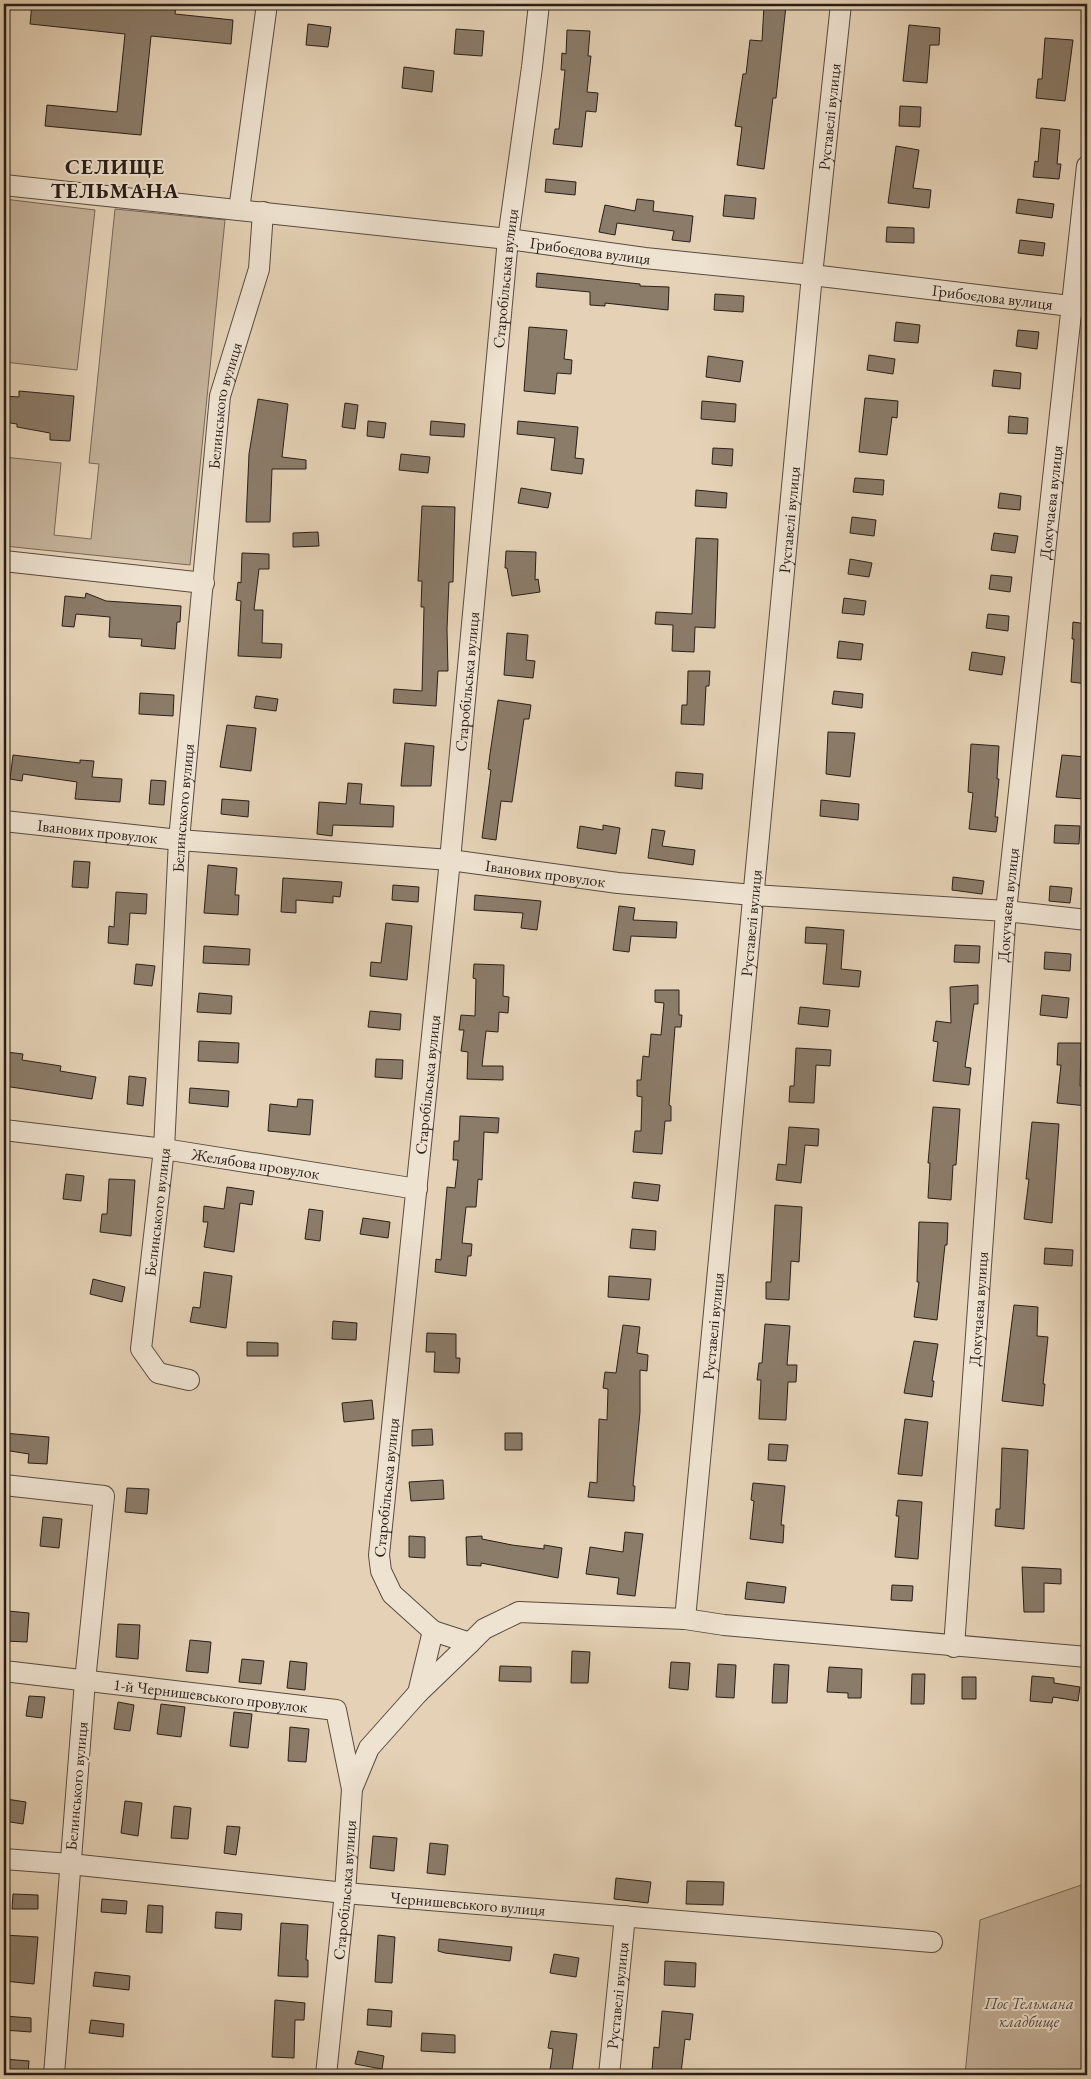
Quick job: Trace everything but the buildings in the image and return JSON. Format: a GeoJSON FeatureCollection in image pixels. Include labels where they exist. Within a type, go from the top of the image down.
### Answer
{"type":"FeatureCollection","features":[{"type":"Feature","properties":{"kind":"street"},"geometry":{"type":"LineString","coordinates":[[238,210],[267,4]]}},
{"type":"Feature","properties":{"kind":"street","name":"Старобільська вулиця"},"geometry":{"type":"LineString","coordinates":[[326,2075],[345,1893],[352,1789],[369,1748],[418,1692],[470,1643],[433,1631],[392,1594],[382,1570],[379,1555],[450,860],[508,239],[539,4]]}},
{"type":"Feature","properties":{"kind":"street","name":"Руставелі вулиця"},"geometry":{"type":"LineString","coordinates":[[684,1619],[812,275],[841,4]]}},
{"type":"Feature","properties":{"kind":"street","name":"Докучаєва вулиця"},"geometry":{"type":"LineString","coordinates":[[954,1647],[1006,911],[1080,306],[1087,166]]}},
{"type":"Feature","properties":{"kind":"street","name":"Грибоєдова вулиця"},"geometry":{"type":"LineString","coordinates":[[4,185],[508,239],[645,258],[1080,306]]}},
{"type":"Feature","properties":{"kind":"street","name":"Белинського вулиця"},"geometry":{"type":"LineString","coordinates":[[190,1380],[158,1373],[142,1349],[164,1149],[179,840],[220,396],[259,269],[263,212]]}},
{"type":"Feature","properties":{"kind":"street"},"geometry":{"type":"LineString","coordinates":[[4,561],[204,583]]}},
{"type":"Feature","properties":{"kind":"street","name":"Іванових провулок"},"geometry":{"type":"LineString","coordinates":[[4,821],[179,840],[450,860],[618,883],[753,895],[1006,911],[1087,920]]}},
{"type":"Feature","properties":{"kind":"street","name":"Желябова провулок"},"geometry":{"type":"LineString","coordinates":[[4,1130],[164,1149],[417,1189]]}},
{"type":"Feature","properties":{"kind":"street","name":"Белинського вулиця"},"geometry":{"type":"LineString","coordinates":[[4,1485],[104,1496],[85,1682],[54,2075]]}},
{"type":"Feature","properties":{"kind":"street"},"geometry":{"type":"LineString","coordinates":[[470,1643],[484,1629],[519,1612],[684,1619],[734,1626],[954,1647],[1087,1657]]}},
{"type":"Feature","properties":{"kind":"street"},"geometry":{"type":"LineString","coordinates":[[418,1692],[433,1631]]}},
{"type":"Feature","properties":{"kind":"street","name":"1-й Чернишевського провулок"},"geometry":{"type":"LineString","coordinates":[[4,1671],[336,1710],[352,1789]]}},
{"type":"Feature","properties":{"kind":"street","name":"Чернишевського вулиця"},"geometry":{"type":"LineString","coordinates":[[4,1859],[70,1864],[345,1893],[932,1942]]}},
{"type":"Feature","properties":{"kind":"street","name":"Руставелі вулиця"},"geometry":{"type":"LineString","coordinates":[[609,2075],[625,1916]]}},
{"type":"Feature","properties":{"kind":"green space"},"geometry":{"type":"Polygon","coordinates":[[[4,199],[95,210],[77,370],[4,362],[4,199]]]}},
{"type":"Feature","properties":{"kind":"green space"},"geometry":{"type":"Polygon","coordinates":[[[115,209],[225,220],[190,565],[4,546],[4,457],[61,463],[54,535],[91,539],[99,464],[89,463],[115,209]]]}},
{"type":"Feature","properties":{"kind":"green space","name":"Пос Тельмана кладбище"},"geometry":{"type":"Polygon","coordinates":[[[1087,1883],[1087,2075],[965,2075],[980,1920],[1087,1883]]]}},
{"type":"Feature","properties":{"kind":"district","name":"СЕЛИЩЕ ТЕЛЬМАНА"},"geometry":{"type":"Point","coordinates":[115,179]}}]}
